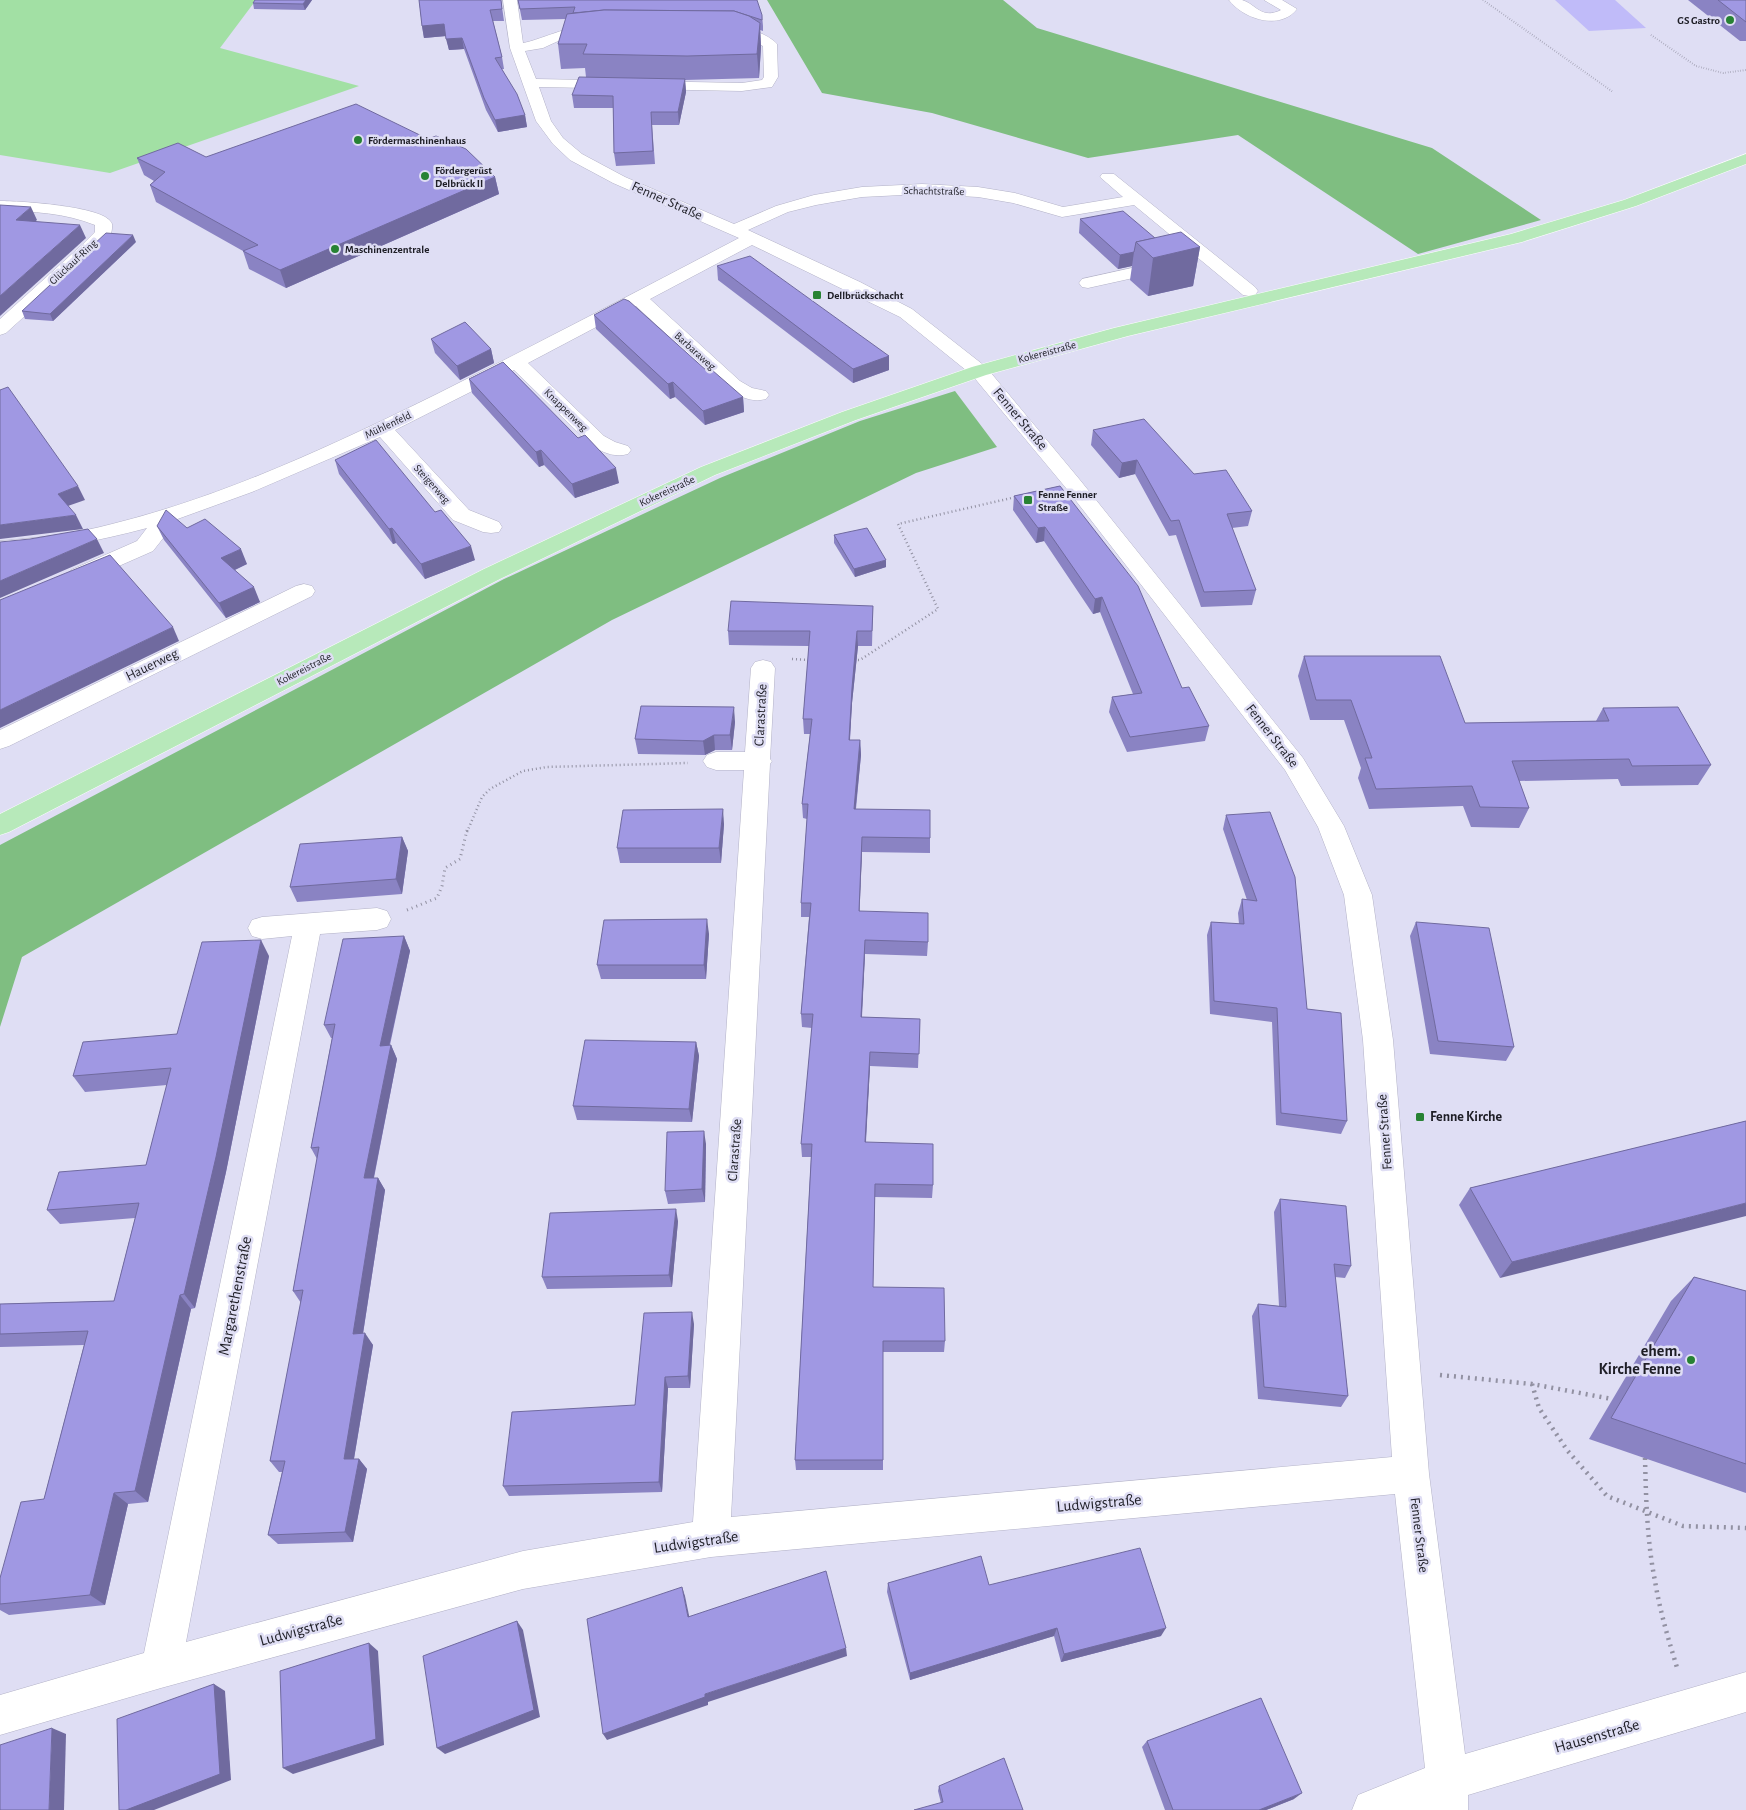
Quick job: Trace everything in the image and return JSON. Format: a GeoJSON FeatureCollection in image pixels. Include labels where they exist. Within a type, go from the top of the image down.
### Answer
{"type":"FeatureCollection","features":[{"type":"Feature","properties":{"kind":"main road","name":"Kokereistraße"},"geometry":{"type":"LineString","coordinates":[[0,824],[492,574],[708,471],[849,416],[979,371],[1121,332],[1516,238],[1630,203],[1746,159]]}},
{"type":"Feature","properties":{"kind":"street","name":"Fenner Straße"},"geometry":{"type":"LineString","coordinates":[[510,0],[517,48],[544,121],[558,141],[576,156],[619,180],[752,238],[854,286],[906,313],[979,371],[1073,484],[1294,764],[1331,826],[1358,895],[1378,1040],[1411,1474],[1437,1681],[1447,1795]]}},
{"type":"Feature","properties":{"kind":"street"},"geometry":{"type":"LineString","coordinates":[[1236,0],[1247,11],[1260,16],[1285,14],[1290,9],[1271,0]]}},
{"type":"Feature","properties":{"kind":"street"},"geometry":{"type":"LineString","coordinates":[[517,48],[538,46],[566,32],[616,28]]}},
{"type":"Feature","properties":{"kind":"street"},"geometry":{"type":"LineString","coordinates":[[530,84],[742,87],[767,84],[771,77],[770,44],[756,35],[737,29],[710,28]]}},
{"type":"Feature","properties":{"kind":"street"},"geometry":{"type":"LineString","coordinates":[[1108,177],[1249,290]]}},
{"type":"Feature","properties":{"kind":"street","name":"Schachtstraße"},"geometry":{"type":"LineString","coordinates":[[734,230],[782,209],[814,200],[862,192],[922,189],[978,192],[1015,198],[1062,212],[1137,200]]}},
{"type":"Feature","properties":{"kind":"street","name":"Glückauf-Ring"},"geometry":{"type":"LineString","coordinates":[[0,206],[62,209],[85,214],[104,223],[103,233],[90,248],[0,329]]}},
{"type":"Feature","properties":{"kind":"street","name":"Mühlenfeld"},"geometry":{"type":"LineString","coordinates":[[0,548],[42,544],[112,531],[163,517],[245,488],[383,428],[516,362],[752,238]]}},
{"type":"Feature","properties":{"kind":"street"},"geometry":{"type":"LineString","coordinates":[[1088,283],[1206,256]]}},
{"type":"Feature","properties":{"kind":"street","name":"Barbaraweg"},"geometry":{"type":"LineString","coordinates":[[637,297],[733,385],[748,393],[759,395]]}},
{"type":"Feature","properties":{"kind":"street","name":"Knappenweg"},"geometry":{"type":"LineString","coordinates":[[516,362],[597,440],[608,447],[621,450]]}},
{"type":"Feature","properties":{"kind":"street","name":"Steigerweg"},"geometry":{"type":"LineString","coordinates":[[383,428],[461,515],[491,527]]}},
{"type":"Feature","properties":{"kind":"street"},"geometry":{"type":"LineString","coordinates":[[63,582],[145,546],[153,537],[163,517]]}},
{"type":"Feature","properties":{"kind":"street","name":"Hauerweg"},"geometry":{"type":"LineString","coordinates":[[0,740],[304,591]]}},
{"type":"Feature","properties":{"kind":"street","name":"Clarastraße"},"geometry":{"type":"LineString","coordinates":[[711,1538],[759,761],[763,668]]}},
{"type":"Feature","properties":{"kind":"street","name":"Clarastraße"},"geometry":{"type":"LineString","coordinates":[[716,761],[759,761]]}},
{"type":"Feature","properties":{"kind":"street"},"geometry":{"type":"LineString","coordinates":[[262,928],[377,919]]}},
{"type":"Feature","properties":{"kind":"street","name":"Margarethenstraße"},"geometry":{"type":"LineString","coordinates":[[162,1668],[308,924]]}},
{"type":"Feature","properties":{"kind":"street","name":"Ludwigstraße"},"geometry":{"type":"LineString","coordinates":[[0,1715],[162,1668],[523,1570],[711,1538],[1411,1474]]}},
{"type":"Feature","properties":{"kind":"street","name":"Hausenstraße"},"geometry":{"type":"LineString","coordinates":[[1373,1810],[1447,1795],[1690,1709],[1746,1692]]}},
{"type":"Feature","properties":{"kind":"path"},"geometry":{"type":"LineString","coordinates":[[1484,0],[1613,92]]}},
{"type":"Feature","properties":{"kind":"path"},"geometry":{"type":"LineString","coordinates":[[1651,35],[1696,66],[1723,73],[1746,70]]}},
{"type":"Feature","properties":{"kind":"path"},"geometry":{"type":"LineString","coordinates":[[850,660],[860,660],[938,610],[898,524],[1073,484]]}},
{"type":"Feature","properties":{"kind":"path"},"geometry":{"type":"LineString","coordinates":[[763,668],[776,659],[813,660]]}},
{"type":"Feature","properties":{"kind":"path"},"geometry":{"type":"LineString","coordinates":[[377,919],[437,898],[442,886],[445,868],[460,859],[466,833],[482,797],[490,789],[509,777],[523,771],[547,767],[716,761]]}},
{"type":"Feature","properties":{"kind":"path"},"geometry":{"type":"LineString","coordinates":[[1403,1372],[1532,1384],[1612,1399]]}},
{"type":"Feature","properties":{"kind":"path"},"geometry":{"type":"LineString","coordinates":[[1532,1384],[1539,1408],[1562,1443],[1607,1496],[1683,1526],[1746,1528]]}},
{"type":"Feature","properties":{"kind":"path"},"geometry":{"type":"LineString","coordinates":[[1645,1458],[1646,1511],[1654,1575],[1662,1618],[1690,1709]]}},
{"type":"Feature","properties":{"kind":"green space"},"geometry":{"type":"Polygon","coordinates":[[[0,0],[256,0],[220,48],[359,86],[110,173],[0,155],[0,0]]]}},
{"type":"Feature","properties":{"kind":"green space"},"geometry":{"type":"Polygon","coordinates":[[[767,0],[1003,0],[1037,28],[1432,148],[1541,220],[1418,254],[1238,135],[1088,158],[932,113],[822,93],[767,0]]]}},
{"type":"Feature","properties":{"kind":"green space"},"geometry":{"type":"Polygon","coordinates":[[[955,391],[997,447],[916,473],[612,620],[22,957],[0,1027],[0,845],[504,579],[720,478],[860,421],[955,391]]]}},
{"type":"Feature","properties":{"kind":"shaded area"},"geometry":{"type":"Polygon","coordinates":[[[1555,0],[1615,0],[1646,28],[1589,31],[1555,0]]]}},
{"type":"Feature","properties":{"kind":"building"},"geometry":{"type":"Polygon","coordinates":[[[255,0],[306,0],[303,4],[253,3],[255,0]]]}},
{"type":"Feature","properties":{"kind":"building"},"geometry":{"type":"Polygon","coordinates":[[[419,0],[501,0],[502,9],[490,10],[502,57],[495,58],[517,94],[525,115],[495,120],[484,98],[462,38],[446,39],[444,24],[422,26],[419,0]]]}},
{"type":"Feature","properties":{"kind":"building"},"geometry":{"type":"Polygon","coordinates":[[[518,0],[757,0],[762,20],[734,11],[604,10],[573,13],[575,7],[520,9],[518,0]]]}},
{"type":"Feature","properties":{"kind":"building"},"geometry":{"type":"Polygon","coordinates":[[[1718,0],[1746,0],[1746,22],[1718,0]]]}},
{"type":"Feature","properties":{"kind":"building"},"geometry":{"type":"Polygon","coordinates":[[[604,10],[734,11],[749,16],[760,23],[757,54],[687,56],[583,54],[587,44],[558,44],[567,14],[604,10]]]}},
{"type":"Feature","properties":{"kind":"building"},"geometry":{"type":"Polygon","coordinates":[[[579,77],[685,79],[678,112],[651,112],[653,151],[614,153],[613,96],[572,95],[579,77]]]}},
{"type":"Feature","properties":{"kind":"building"},"geometry":{"type":"Polygon","coordinates":[[[356,104],[428,139],[436,136],[466,149],[495,177],[280,270],[243,251],[258,245],[150,185],[165,172],[137,158],[178,143],[206,157],[356,104]]]}},
{"type":"Feature","properties":{"kind":"building"},"geometry":{"type":"Polygon","coordinates":[[[0,205],[31,207],[16,220],[80,225],[0,296],[0,205]]]}},
{"type":"Feature","properties":{"kind":"building"},"geometry":{"type":"Polygon","coordinates":[[[1123,211],[1155,238],[1136,242],[1134,252],[1120,255],[1080,219],[1123,211]]]}},
{"type":"Feature","properties":{"kind":"building"},"geometry":{"type":"Polygon","coordinates":[[[1181,232],[1200,247],[1153,258],[1136,242],[1181,232]]]}},
{"type":"Feature","properties":{"kind":"building"},"geometry":{"type":"Polygon","coordinates":[[[106,233],[133,235],[50,314],[22,311],[106,233]]]}},
{"type":"Feature","properties":{"kind":"building"},"geometry":{"type":"Polygon","coordinates":[[[750,256],[889,356],[853,369],[717,266],[750,256]]]}},
{"type":"Feature","properties":{"kind":"building"},"geometry":{"type":"Polygon","coordinates":[[[624,299],[629,301],[707,371],[712,370],[743,397],[703,411],[673,382],[668,384],[594,315],[624,299]]]}},
{"type":"Feature","properties":{"kind":"building"},"geometry":{"type":"Polygon","coordinates":[[[465,322],[491,349],[457,366],[431,339],[465,322]]]}},
{"type":"Feature","properties":{"kind":"building"},"geometry":{"type":"Polygon","coordinates":[[[503,362],[578,438],[585,435],[616,468],[572,484],[541,450],[536,452],[469,379],[503,362]]]}},
{"type":"Feature","properties":{"kind":"building"},"geometry":{"type":"Polygon","coordinates":[[[8,387],[78,486],[58,494],[76,515],[0,525],[0,390],[8,387]]]}},
{"type":"Feature","properties":{"kind":"building"},"geometry":{"type":"Polygon","coordinates":[[[1144,419],[1194,474],[1226,470],[1252,511],[1227,514],[1256,590],[1204,592],[1179,520],[1171,521],[1137,460],[1122,463],[1093,430],[1144,419]]]}},
{"type":"Feature","properties":{"kind":"building"},"geometry":{"type":"Polygon","coordinates":[[[376,440],[435,512],[441,510],[471,546],[421,564],[392,528],[389,529],[335,460],[376,440]]]}},
{"type":"Feature","properties":{"kind":"building"},"geometry":{"type":"Polygon","coordinates":[[[1060,486],[1138,586],[1182,688],[1189,687],[1209,726],[1130,737],[1112,697],[1142,693],[1102,597],[1095,599],[1045,527],[1038,528],[1014,496],[1060,486]]]}},
{"type":"Feature","properties":{"kind":"building"},"geometry":{"type":"Polygon","coordinates":[[[166,510],[187,528],[205,519],[241,549],[221,558],[254,587],[219,603],[157,526],[166,510]]]}},
{"type":"Feature","properties":{"kind":"building"},"geometry":{"type":"Polygon","coordinates":[[[867,528],[886,560],[854,569],[834,535],[867,528]]]}},
{"type":"Feature","properties":{"kind":"building"},"geometry":{"type":"Polygon","coordinates":[[[88,529],[97,539],[0,581],[0,542],[88,529]]]}},
{"type":"Feature","properties":{"kind":"building"},"geometry":{"type":"Polygon","coordinates":[[[110,555],[173,627],[0,710],[0,600],[110,555]]]}},
{"type":"Feature","properties":{"kind":"building"},"geometry":{"type":"Polygon","coordinates":[[[731,601],[873,606],[872,631],[857,631],[849,740],[860,740],[854,809],[930,810],[930,838],[862,837],[859,911],[928,913],[928,942],[865,940],[861,1017],[920,1019],[919,1054],[870,1052],[865,1142],[933,1144],[933,1185],[875,1184],[873,1287],[944,1288],[945,1341],[883,1341],[883,1460],[795,1460],[812,1144],[801,1144],[813,1014],[801,1014],[811,903],[801,903],[808,804],[802,804],[812,719],[803,719],[810,631],[728,631],[731,601]]]}},
{"type":"Feature","properties":{"kind":"building"},"geometry":{"type":"Polygon","coordinates":[[[1304,656],[1440,656],[1465,723],[1609,721],[1603,708],[1678,707],[1711,765],[1632,766],[1629,759],[1512,761],[1529,808],[1480,807],[1472,786],[1376,789],[1365,758],[1372,758],[1351,700],[1316,700],[1304,656]]]}},
{"type":"Feature","properties":{"kind":"building"},"geometry":{"type":"Polygon","coordinates":[[[641,706],[734,707],[730,735],[714,735],[703,741],[635,739],[641,706]]]}},
{"type":"Feature","properties":{"kind":"building"},"geometry":{"type":"Polygon","coordinates":[[[723,809],[719,848],[617,848],[623,810],[723,809]]]}},
{"type":"Feature","properties":{"kind":"building"},"geometry":{"type":"Polygon","coordinates":[[[1270,812],[1295,877],[1307,1009],[1341,1013],[1347,1121],[1281,1113],[1277,1008],[1214,1001],[1211,922],[1244,924],[1242,899],[1257,901],[1226,815],[1270,812]]]}},
{"type":"Feature","properties":{"kind":"building"},"geometry":{"type":"Polygon","coordinates":[[[402,837],[396,879],[290,887],[300,844],[402,837]]]}},
{"type":"Feature","properties":{"kind":"building"},"geometry":{"type":"Polygon","coordinates":[[[707,919],[704,965],[597,965],[604,920],[707,919]]]}},
{"type":"Feature","properties":{"kind":"building"},"geometry":{"type":"Polygon","coordinates":[[[1416,922],[1489,928],[1514,1047],[1438,1041],[1416,922]]]}},
{"type":"Feature","properties":{"kind":"building"},"geometry":{"type":"Polygon","coordinates":[[[404,936],[380,1046],[391,1045],[364,1178],[378,1178],[353,1334],[365,1333],[344,1459],[359,1459],[345,1532],[268,1535],[285,1461],[270,1461],[303,1290],[293,1291],[319,1147],[311,1148],[335,1024],[324,1025],[343,939],[404,936]]]}},
{"type":"Feature","properties":{"kind":"building"},"geometry":{"type":"Polygon","coordinates":[[[261,940],[216,1157],[184,1294],[180,1295],[135,1491],[114,1493],[90,1595],[0,1604],[0,1578],[21,1502],[44,1499],[88,1331],[0,1334],[0,1304],[114,1301],[139,1203],[47,1210],[59,1172],[146,1165],[171,1068],[73,1076],[83,1042],[177,1034],[202,942],[261,940]]]}},
{"type":"Feature","properties":{"kind":"building"},"geometry":{"type":"Polygon","coordinates":[[[585,1040],[696,1042],[689,1109],[573,1106],[585,1040]]]}},
{"type":"Feature","properties":{"kind":"building"},"geometry":{"type":"Polygon","coordinates":[[[1746,1121],[1746,1203],[1512,1262],[1470,1188],[1746,1121]]]}},
{"type":"Feature","properties":{"kind":"building"},"geometry":{"type":"Polygon","coordinates":[[[704,1131],[702,1189],[665,1191],[667,1132],[704,1131]]]}},
{"type":"Feature","properties":{"kind":"building"},"geometry":{"type":"Polygon","coordinates":[[[1280,1199],[1346,1206],[1351,1266],[1334,1264],[1348,1396],[1264,1387],[1258,1304],[1286,1307],[1280,1199]]]}},
{"type":"Feature","properties":{"kind":"building"},"geometry":{"type":"Polygon","coordinates":[[[676,1209],[669,1275],[542,1277],[550,1213],[676,1209]]]}},
{"type":"Feature","properties":{"kind":"building","name":"ehem. Kirche Fenne"},"geometry":{"type":"Polygon","coordinates":[[[1694,1277],[1746,1291],[1746,1464],[1611,1418],[1694,1277]]]}},
{"type":"Feature","properties":{"kind":"building"},"geometry":{"type":"Polygon","coordinates":[[[692,1312],[688,1376],[665,1377],[659,1482],[503,1486],[512,1412],[635,1405],[644,1313],[692,1312]]]}},
{"type":"Feature","properties":{"kind":"building"},"geometry":{"type":"Polygon","coordinates":[[[1140,1548],[1166,1628],[1064,1654],[1057,1628],[910,1673],[888,1583],[981,1556],[989,1585],[1140,1548]]]}},
{"type":"Feature","properties":{"kind":"building"},"geometry":{"type":"Polygon","coordinates":[[[826,1571],[846,1648],[705,1694],[705,1697],[603,1734],[587,1619],[682,1587],[688,1617],[826,1571]]]}},
{"type":"Feature","properties":{"kind":"building"},"geometry":{"type":"Polygon","coordinates":[[[517,1621],[534,1710],[437,1748],[423,1656],[517,1621]]]}},
{"type":"Feature","properties":{"kind":"building"},"geometry":{"type":"Polygon","coordinates":[[[369,1643],[376,1739],[283,1768],[280,1671],[369,1643]]]}},
{"type":"Feature","properties":{"kind":"building"},"geometry":{"type":"Polygon","coordinates":[[[214,1684],[220,1774],[126,1810],[119,1810],[117,1719],[214,1684]]]}},
{"type":"Feature","properties":{"kind":"building"},"geometry":{"type":"Polygon","coordinates":[[[1261,1698],[1302,1793],[1259,1810],[1173,1810],[1147,1741],[1261,1698]]]}},
{"type":"Feature","properties":{"kind":"building"},"geometry":{"type":"Polygon","coordinates":[[[52,1728],[49,1810],[0,1810],[0,1745],[52,1728]]]}},
{"type":"Feature","properties":{"kind":"building"},"geometry":{"type":"Polygon","coordinates":[[[1004,1758],[1023,1810],[914,1810],[943,1802],[939,1786],[1004,1758]]]}},
{"type":"Feature","properties":{"kind":"place","name":"GS Gastro"},"geometry":{"type":"Point","coordinates":[1730,20]}},
{"type":"Feature","properties":{"kind":"place","name":"Fördermaschinenhaus"},"geometry":{"type":"Point","coordinates":[358,140]}},
{"type":"Feature","properties":{"kind":"place","name":"Fördergerüst Delbrück II"},"geometry":{"type":"Point","coordinates":[425,176]}},
{"type":"Feature","properties":{"kind":"place","name":"Maschinenzentrale"},"geometry":{"type":"Point","coordinates":[335,249]}},
{"type":"Feature","properties":{"kind":"place","name":"Dellbrückschacht"},"geometry":{"type":"Point","coordinates":[817,295]}},
{"type":"Feature","properties":{"kind":"place","name":"Fenne Fenner Straße"},"geometry":{"type":"Point","coordinates":[1028,500]}},
{"type":"Feature","properties":{"kind":"place","name":"Fenne Kirche"},"geometry":{"type":"Point","coordinates":[1420,1117]}},
{"type":"Feature","properties":{"kind":"place","name":"ehem. Kirche Fenne"},"geometry":{"type":"Point","coordinates":[1691,1360]}}]}
